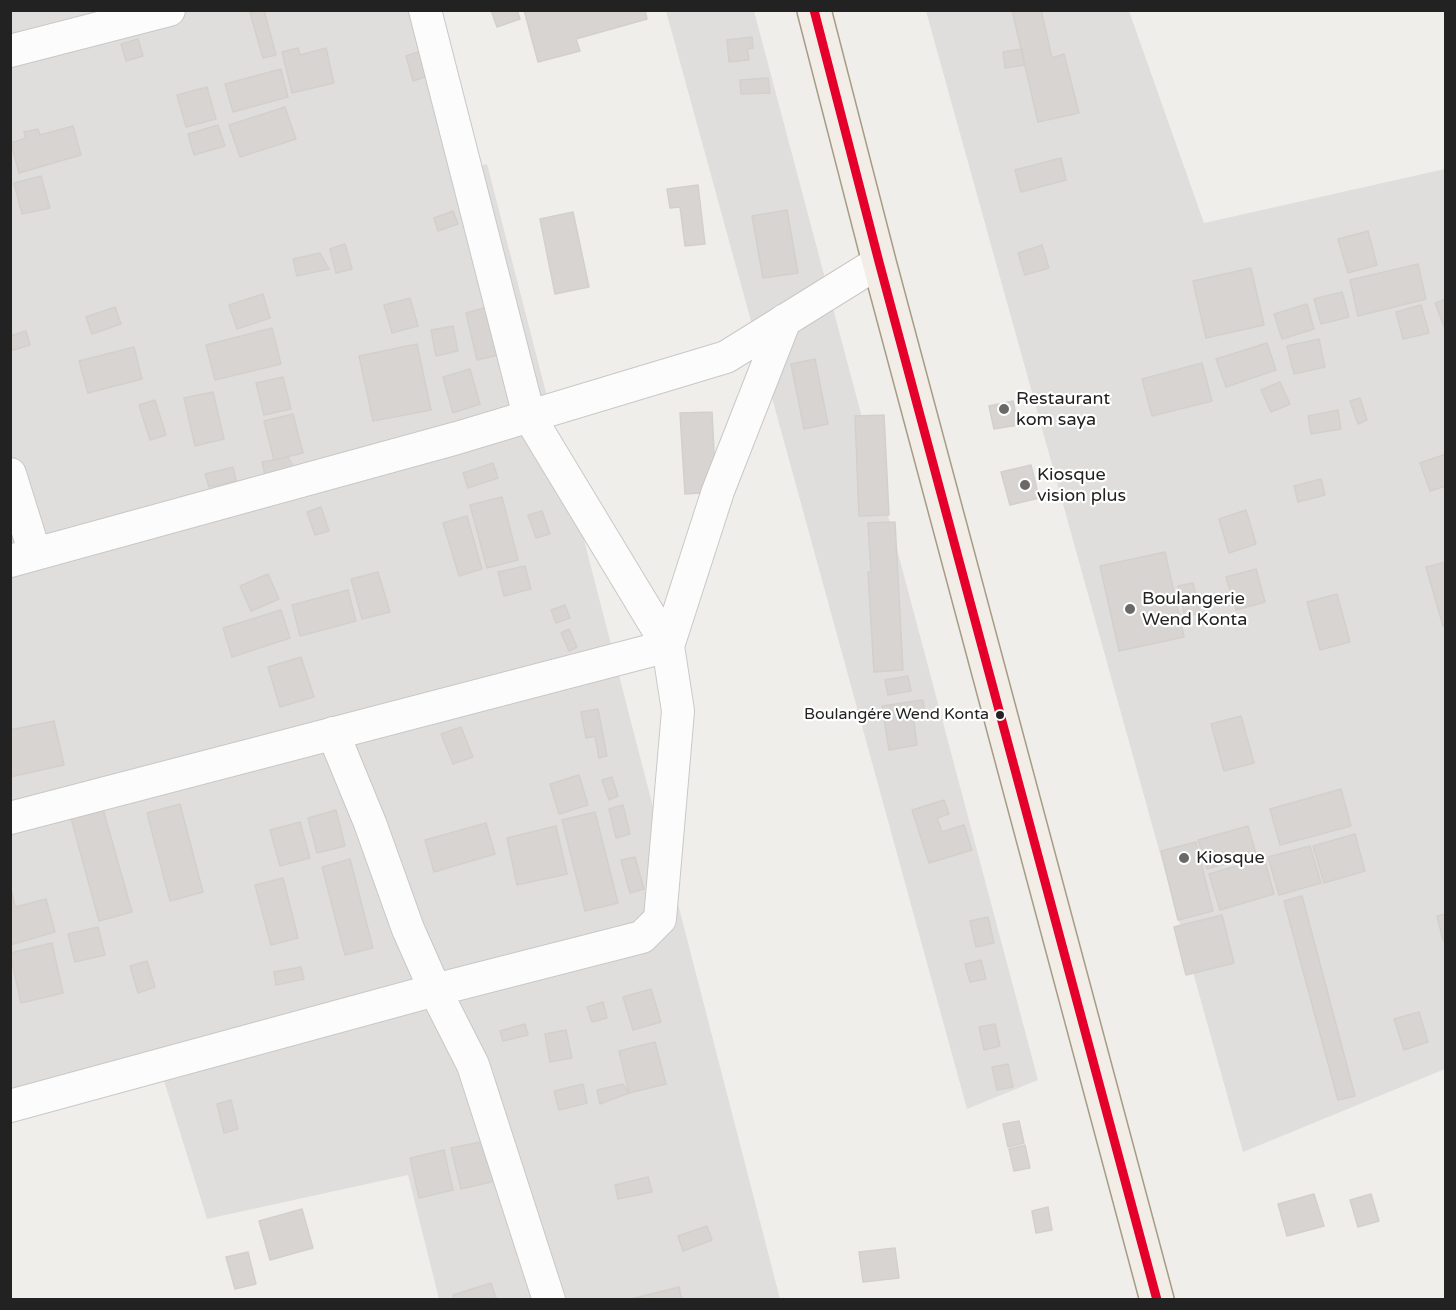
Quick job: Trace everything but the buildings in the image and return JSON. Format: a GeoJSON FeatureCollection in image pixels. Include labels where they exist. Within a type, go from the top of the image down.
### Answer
{"type":"FeatureCollection","features":[{"type":"Feature","properties":{"kind":"main road"},"geometry":{"type":"LineString","coordinates":[[814,10],[879,262],[1157,1299]]}},
{"type":"Feature","properties":{"kind":"street"},"geometry":{"type":"LineString","coordinates":[[10,51],[169,10]]}},
{"type":"Feature","properties":{"kind":"street"},"geometry":{"type":"LineString","coordinates":[[10,1106],[435,990],[642,937],[660,919],[678,711],[668,646],[529,417],[425,10]]}},
{"type":"Feature","properties":{"kind":"street"},"geometry":{"type":"LineString","coordinates":[[10,474],[22,557],[529,417],[726,357],[879,262]]}},
{"type":"Feature","properties":{"kind":"street"},"geometry":{"type":"LineString","coordinates":[[668,646],[718,491],[785,320]]}},
{"type":"Feature","properties":{"kind":"street"},"geometry":{"type":"LineString","coordinates":[[10,818],[668,646]]}},
{"type":"Feature","properties":{"kind":"street"},"geometry":{"type":"LineString","coordinates":[[333,733],[370,823],[408,929],[435,990],[473,1065],[549,1299]]}},
{"type":"Feature","properties":{"kind":"shaded area"},"geometry":{"type":"Polygon","coordinates":[[[10,11],[415,11],[460,171],[487,164],[780,1299],[439,1299],[408,1175],[207,1219],[160,1068],[11,1104],[10,11]]]}},
{"type":"Feature","properties":{"kind":"shaded area"},"geometry":{"type":"Polygon","coordinates":[[[666,11],[754,11],[1038,1080],[967,1109],[666,11]]]}},
{"type":"Feature","properties":{"kind":"shaded area"},"geometry":{"type":"Polygon","coordinates":[[[926,11],[1129,11],[1204,223],[1445,169],[1445,1069],[1243,1152],[926,11]]]}},
{"type":"Feature","properties":{"kind":"transit line"},"geometry":{"type":"LineString","coordinates":[[814,10],[879,262],[1157,1300]]}},
{"type":"Feature","properties":{"kind":"place","name":"Restaurant kom saya"},"geometry":{"type":"Point","coordinates":[1004,409]}},
{"type":"Feature","properties":{"kind":"place","name":"Kiosque vision plus"},"geometry":{"type":"Point","coordinates":[1025,485]}},
{"type":"Feature","properties":{"kind":"place","name":"Boulangerie Wend Konta"},"geometry":{"type":"Point","coordinates":[1130,609]}},
{"type":"Feature","properties":{"kind":"place","name":"Boulangére Wend Konta"},"geometry":{"type":"Point","coordinates":[1000,715]}},
{"type":"Feature","properties":{"kind":"place","name":"Kiosque"},"geometry":{"type":"Point","coordinates":[1184,858]}}]}
